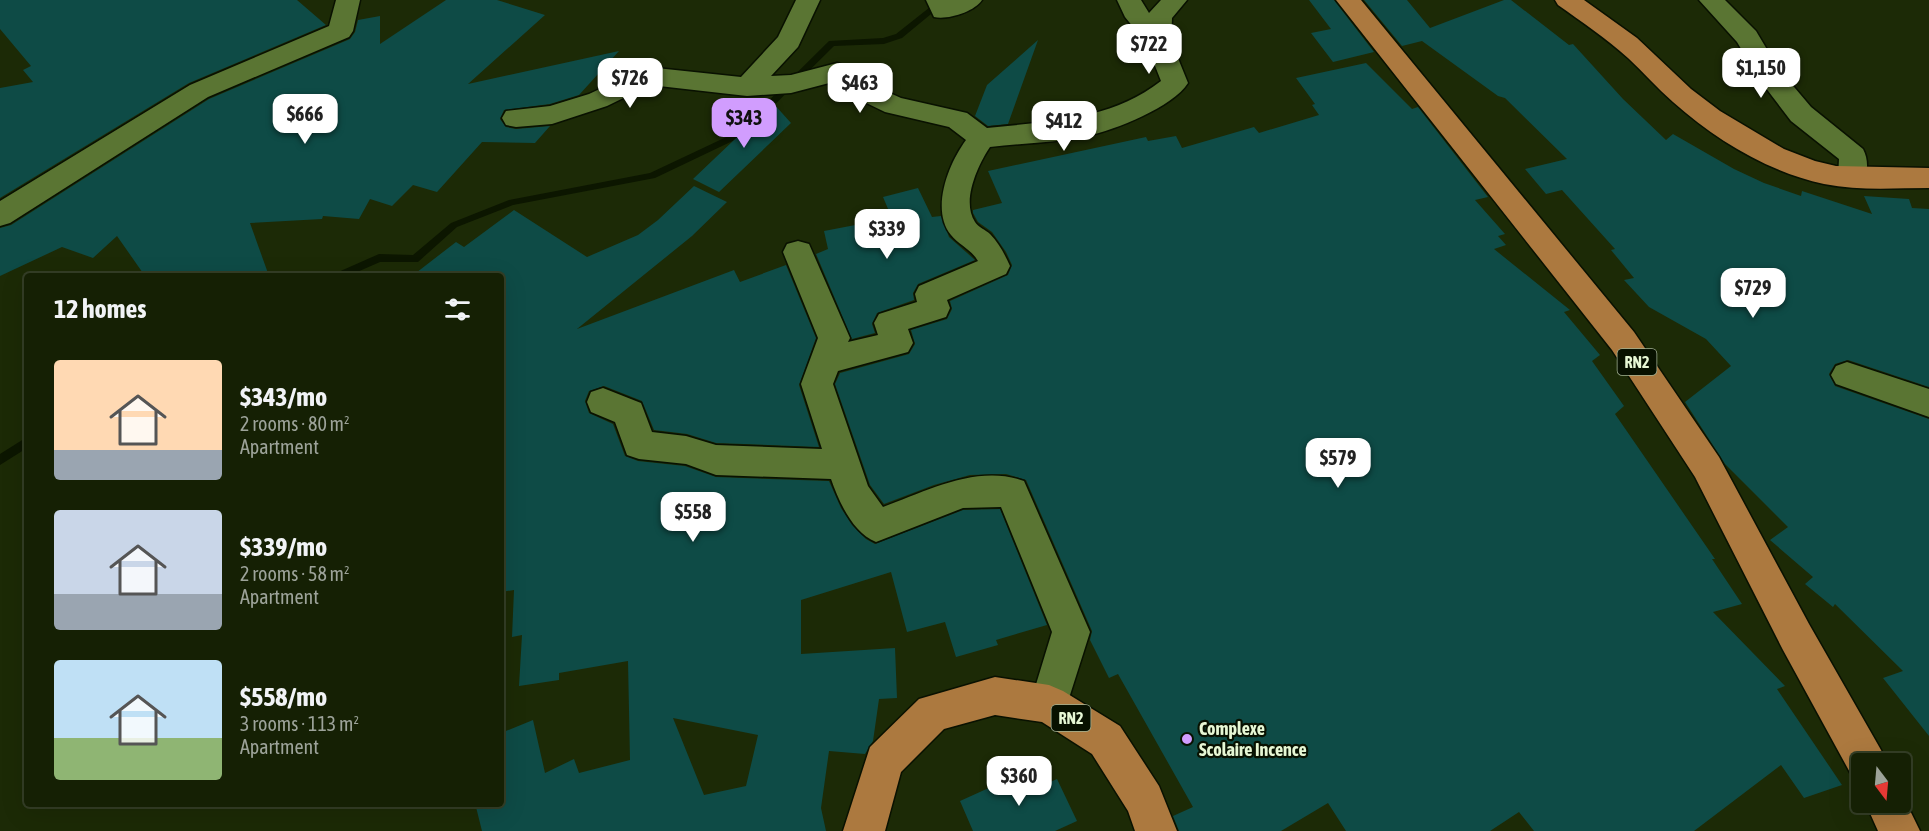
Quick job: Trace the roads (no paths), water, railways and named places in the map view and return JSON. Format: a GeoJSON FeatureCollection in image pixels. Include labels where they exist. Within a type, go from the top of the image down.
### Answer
{"type":"FeatureCollection","features":[{"type":"Feature","properties":{"kind":"highway","name":"RN2"},"geometry":{"type":"LineString","coordinates":[[1348,0],[1623,341],[1707,467],[1796,637],[1861,753]]}},
{"type":"Feature","properties":{"kind":"highway"},"geometry":{"type":"LineString","coordinates":[[1567,0],[1612,31],[1683,97],[1726,129],[1771,154],[1808,170],[1852,177],[1929,178]]}},
{"type":"Feature","properties":{"kind":"highway","name":"RN2"},"geometry":{"type":"LineString","coordinates":[[864,831],[884,761],[933,713],[995,696],[1049,704],[1106,740],[1145,800],[1156,831]]}},
{"type":"Feature","properties":{"kind":"highway"},"geometry":{"type":"LineString","coordinates":[[1890,813],[1899,831]]}},
{"type":"Feature","properties":{"kind":"street"},"geometry":{"type":"LineString","coordinates":[[0,215],[199,91],[340,30],[348,0]]}},
{"type":"Feature","properties":{"kind":"street"},"geometry":{"type":"LineString","coordinates":[[747,87],[789,41],[808,0]]}},
{"type":"Feature","properties":{"kind":"street"},"geometry":{"type":"LineString","coordinates":[[938,0],[941,1],[943,11],[970,0]]}},
{"type":"Feature","properties":{"kind":"street"},"geometry":{"type":"LineString","coordinates":[[516,118],[552,114],[598,100],[647,76],[747,87],[791,84],[837,72],[863,91],[894,106],[957,120],[982,138],[1086,127],[1151,102],[1175,83],[1158,41],[1134,11],[1130,0]]}},
{"type":"Feature","properties":{"kind":"street"},"geometry":{"type":"LineString","coordinates":[[1158,41],[1160,16],[1175,0]]}},
{"type":"Feature","properties":{"kind":"street"},"geometry":{"type":"LineString","coordinates":[[1711,0],[1747,37],[1768,73],[1801,114],[1853,156],[1852,177]]}},
{"type":"Feature","properties":{"kind":"street"},"geometry":{"type":"LineString","coordinates":[[825,361],[897,343],[890,323],[935,308],[930,294],[995,266],[989,251],[978,239],[962,229],[955,201],[966,161],[982,138]]}},
{"type":"Feature","properties":{"kind":"street"},"geometry":{"type":"LineString","coordinates":[[798,252],[834,338],[817,384],[853,493],[876,526],[962,493],[1012,492],[1071,632],[1049,704]]}},
{"type":"Feature","properties":{"kind":"street"},"geometry":{"type":"LineString","coordinates":[[1847,375],[1929,403]]}},
{"type":"Feature","properties":{"kind":"street"},"geometry":{"type":"LineString","coordinates":[[603,402],[629,413],[639,445],[686,450],[716,460],[844,465]]}},
{"type":"Feature","properties":{"kind":"waterway"},"geometry":{"type":"LineString","coordinates":[[346,273],[379,258],[415,259],[454,225],[512,202],[652,176],[740,134],[832,43],[884,41],[899,36],[944,0]]}},
{"type":"Feature","properties":{"kind":"waterway"},"geometry":{"type":"LineString","coordinates":[[0,460],[24,444]]}},
{"type":"Feature","properties":{"kind":"place","name":"Complexe Scolaire Incence"},"geometry":{"type":"Point","coordinates":[1187,739]}}]}
